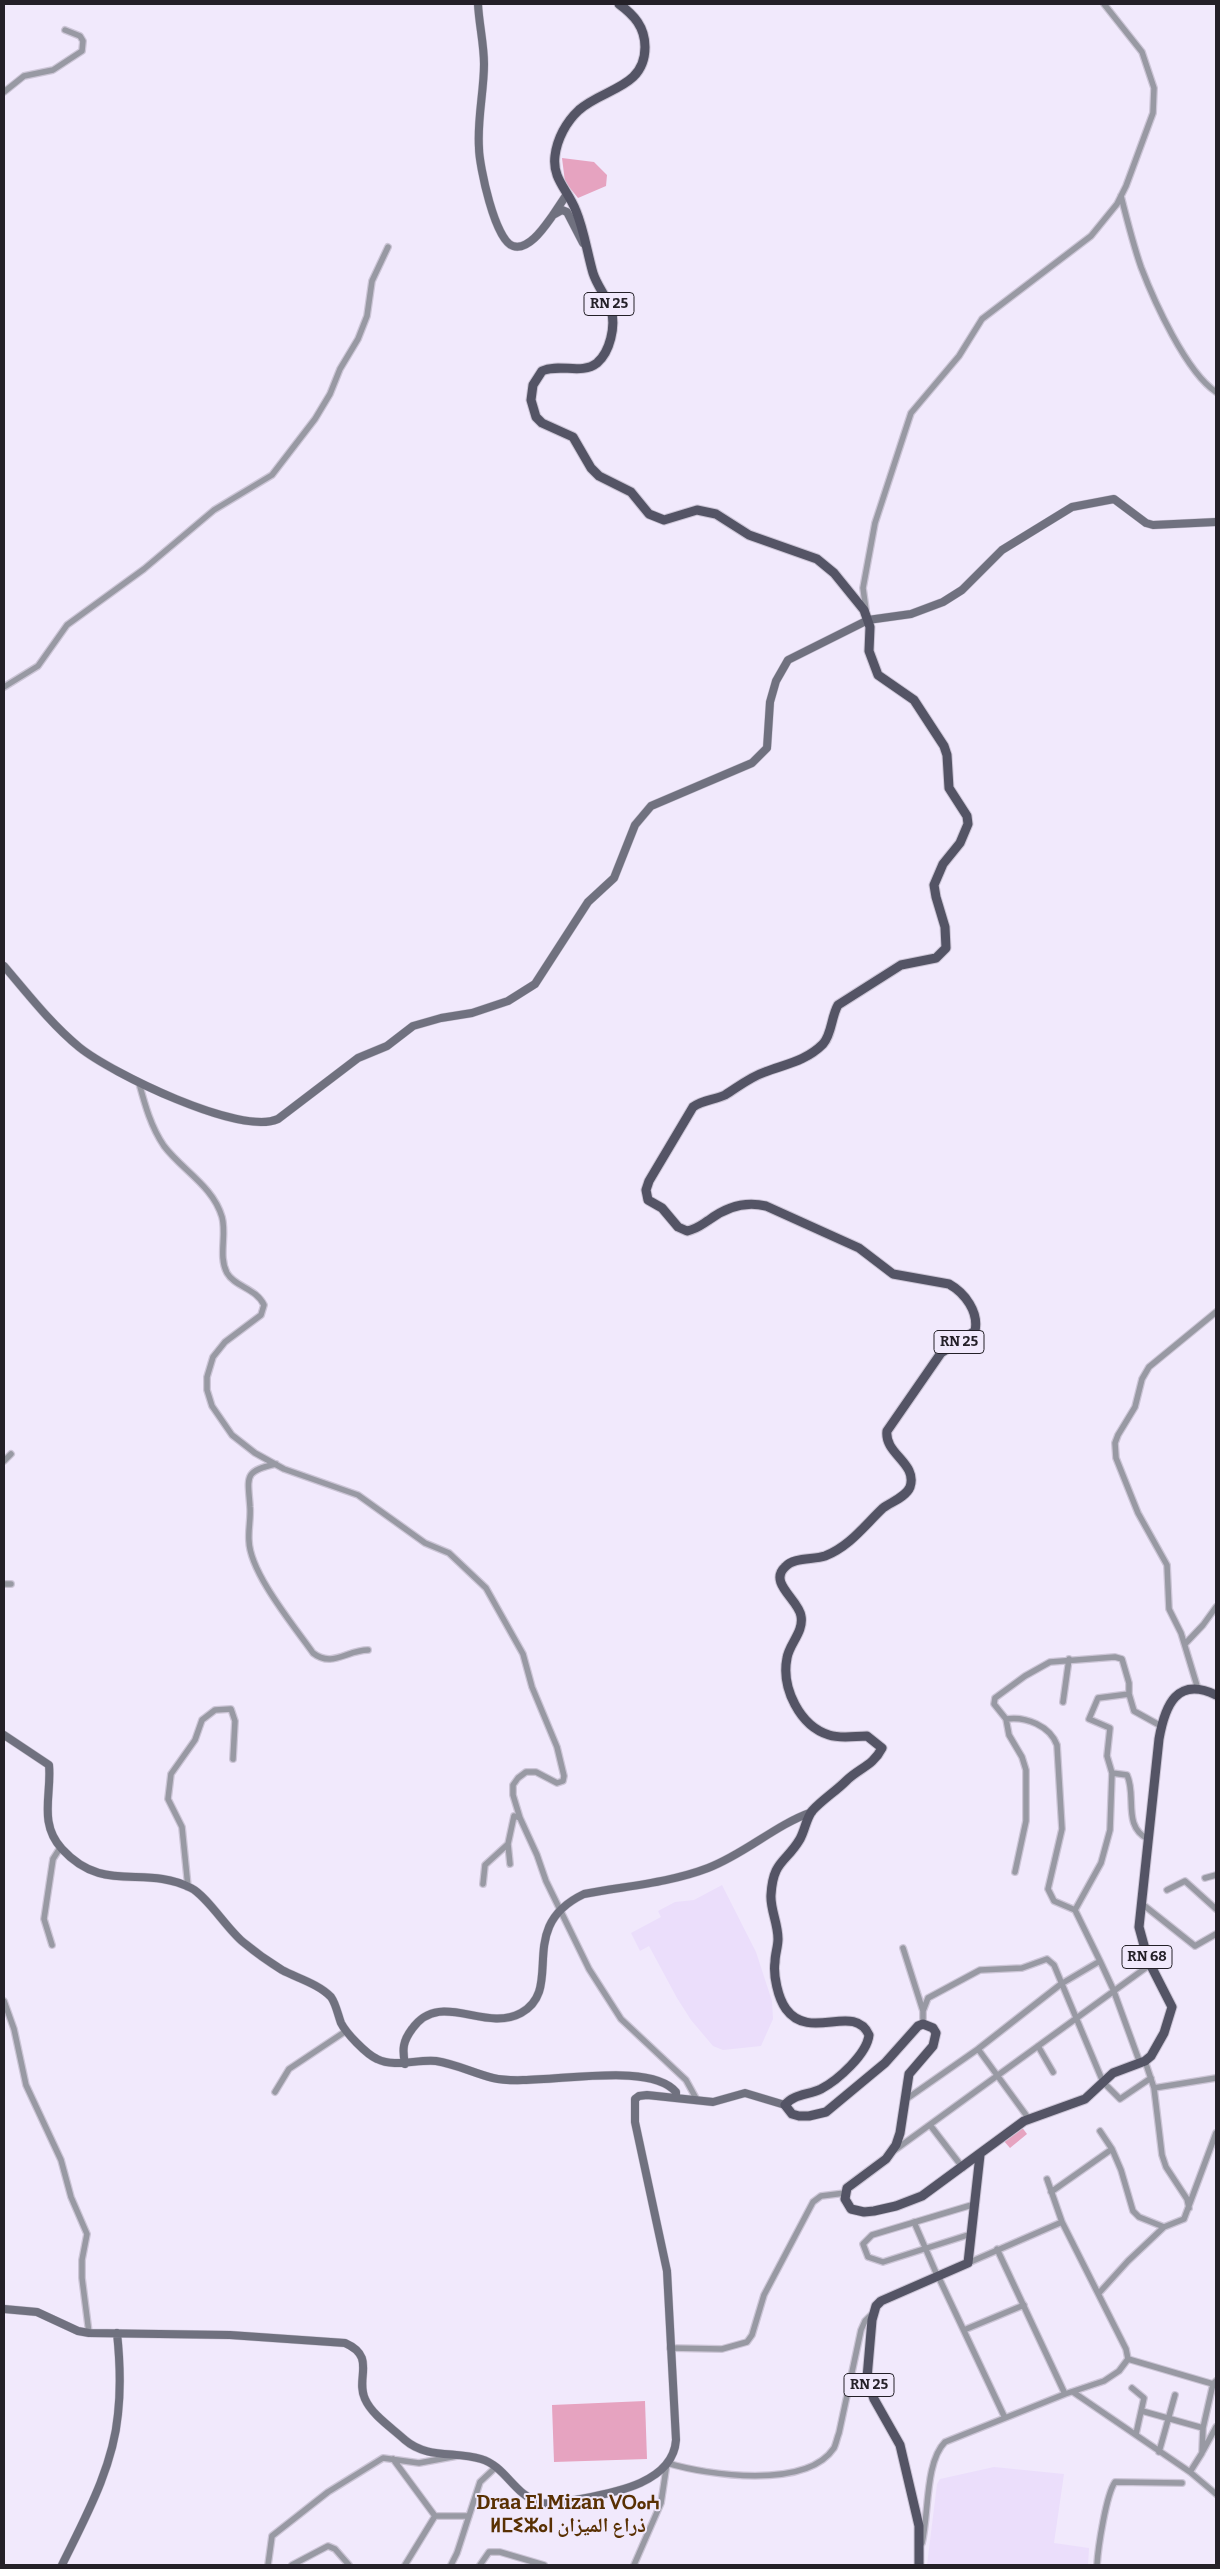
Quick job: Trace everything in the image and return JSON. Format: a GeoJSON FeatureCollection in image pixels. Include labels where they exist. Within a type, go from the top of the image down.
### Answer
{"type":"FeatureCollection","features":[{"type":"Feature","properties":{"kind":"main road","name":"RN 25"},"geometry":{"type":"LineString","coordinates":[[619,4],[642,26],[645,38],[643,64],[632,79],[581,108],[565,126],[555,153],[554,165],[559,182],[576,210],[594,275],[612,311],[611,334],[608,348],[597,363],[589,367],[549,368],[542,371],[533,386],[531,400],[536,417],[542,423],[573,437],[591,468],[599,476],[631,492],[642,508],[656,518],[675,518],[697,510],[707,511],[716,514],[754,538],[817,559],[834,572],[864,610],[870,628],[869,651],[874,668],[884,680],[914,700],[944,746],[947,755],[949,788],[967,816],[966,833],[943,864],[934,885],[945,928],[946,948],[936,958],[901,966],[838,1005],[826,1038],[811,1054],[799,1061],[764,1072],[723,1095],[700,1102],[693,1107],[646,1190],[648,1200],[662,1208],[678,1227],[687,1231],[699,1227],[735,1206],[754,1203],[766,1206],[859,1248],[893,1274],[949,1284],[956,1288],[972,1306],[977,1321],[975,1331],[940,1353],[887,1431],[886,1440],[889,1447],[909,1471],[910,1487],[906,1493],[884,1508],[863,1531],[838,1548],[818,1558],[790,1562],[783,1568],[780,1576],[780,1582],[799,1609],[802,1617],[800,1627],[787,1657],[786,1665],[788,1684],[797,1709],[805,1720],[820,1732],[843,1737],[867,1736],[882,1748],[871,1765],[855,1774],[812,1812],[799,1840],[776,1867],[773,1881],[772,1905],[778,1930],[774,1969],[782,2002],[794,2018],[804,2022],[822,2024],[849,2020],[858,2022],[866,2027],[870,2035],[865,2050],[846,2069],[821,2089],[790,2100],[785,2105]]}},
{"type":"Feature","properties":{"kind":"main road"},"geometry":{"type":"LineString","coordinates":[[1198,1689],[1216,1695]]}},
{"type":"Feature","properties":{"kind":"main road","name":"RN 68"},"geometry":{"type":"LineString","coordinates":[[1142,2062],[1156,2050],[1172,2007],[1151,1964],[1140,1935],[1141,1903],[1161,1726],[1168,1704],[1174,1697],[1188,1690],[1198,1689]]}},
{"type":"Feature","properties":{"kind":"main road"},"geometry":{"type":"LineString","coordinates":[[785,2105],[792,2114],[799,2116],[826,2112],[886,2063],[918,2026],[924,2024],[933,2028],[936,2040],[909,2074],[900,2133],[891,2153],[878,2165],[852,2182],[845,2193],[845,2199],[851,2209],[864,2212],[874,2211],[896,2206],[922,2196],[1029,2119],[1080,2102],[1120,2069],[1142,2062]]}},
{"type":"Feature","properties":{"kind":"main road"},"geometry":{"type":"LineString","coordinates":[[874,2312],[881,2301],[968,2263],[980,2155]]}},
{"type":"Feature","properties":{"kind":"main road","name":"RN 25"},"geometry":{"type":"LineString","coordinates":[[874,2312],[867,2378],[874,2399],[900,2445],[916,2510],[919,2561]]}},
{"type":"Feature","properties":{"kind":"street"},"geometry":{"type":"LineString","coordinates":[[478,4],[484,62],[479,109],[478,148],[484,184],[506,240],[513,246],[518,246],[532,240],[553,216],[567,194]]}},
{"type":"Feature","properties":{"kind":"street"},"geometry":{"type":"LineString","coordinates":[[867,618],[863,588],[868,557],[876,523],[911,413],[953,363],[982,319],[1091,236],[1121,196],[1153,113],[1155,102],[1154,88],[1142,52],[1104,4]]}},
{"type":"Feature","properties":{"kind":"street"},"geometry":{"type":"LineString","coordinates":[[4,92],[24,76],[52,70],[82,50],[84,41],[80,36],[65,30]]}},
{"type":"Feature","properties":{"kind":"street"},"geometry":{"type":"LineString","coordinates":[[1121,196],[1142,268],[1179,348],[1202,379],[1216,392]]}},
{"type":"Feature","properties":{"kind":"street"},"geometry":{"type":"LineString","coordinates":[[553,216],[562,210],[567,212],[586,247]]}},
{"type":"Feature","properties":{"kind":"street"},"geometry":{"type":"LineString","coordinates":[[4,687],[38,666],[67,625],[144,569],[214,510],[272,475],[315,419],[330,394],[340,369],[358,339],[367,316],[372,281],[388,247]]}},
{"type":"Feature","properties":{"kind":"street"},"geometry":{"type":"LineString","coordinates":[[4,966],[48,1017],[79,1047],[138,1082],[185,1102],[230,1117],[270,1123],[278,1119],[358,1058],[387,1046],[413,1026],[441,1018],[472,1013],[508,1001],[535,984],[588,902],[614,878],[636,825],[651,806],[752,763],[767,748],[770,702],[776,681],[788,660],[867,618],[911,614],[943,602],[962,590],[1002,550],[1072,507],[1114,499],[1146,523],[1153,525],[1216,522]]}},
{"type":"Feature","properties":{"kind":"street"},"geometry":{"type":"LineString","coordinates":[[138,1082],[150,1120],[164,1145],[176,1161],[199,1180],[222,1217],[223,1261],[227,1272],[232,1280],[257,1295],[264,1305],[260,1315],[225,1342],[213,1357],[207,1377],[207,1390],[212,1406],[232,1435],[255,1453],[276,1464],[358,1495],[425,1542],[449,1553],[486,1588],[523,1654],[532,1687],[557,1747],[564,1776],[562,1781],[557,1783],[536,1772],[526,1772],[518,1778],[513,1785],[513,1794],[520,1818],[560,1910],[589,1969],[621,2019],[686,2080],[696,2100]]}},
{"type":"Feature","properties":{"kind":"street"},"geometry":{"type":"LineString","coordinates":[[1198,1689],[1185,1644],[1169,1609],[1167,1565],[1138,1514],[1116,1458],[1115,1443],[1135,1407],[1142,1379],[1149,1366],[1216,1312]]}},
{"type":"Feature","properties":{"kind":"street"},"geometry":{"type":"LineString","coordinates":[[4,1461],[11,1454]]}},
{"type":"Feature","properties":{"kind":"street"},"geometry":{"type":"LineString","coordinates":[[276,1464],[257,1468],[251,1473],[248,1482],[250,1510],[249,1542],[254,1561],[267,1586],[313,1653],[321,1659],[329,1661],[359,1650],[368,1650]]}},
{"type":"Feature","properties":{"kind":"street"},"geometry":{"type":"LineString","coordinates":[[4,1584],[11,1584]]}},
{"type":"Feature","properties":{"kind":"street"},"geometry":{"type":"LineString","coordinates":[[1185,1644],[1216,1608]]}},
{"type":"Feature","properties":{"kind":"street"},"geometry":{"type":"LineString","coordinates":[[1015,1872],[1026,1821],[1026,1778],[1024,1762],[1009,1735],[1006,1719],[994,1704],[999,1693],[1050,1662],[1115,1657],[1122,1659],[1134,1711],[1161,1726]]}},
{"type":"Feature","properties":{"kind":"street"},"geometry":{"type":"LineString","coordinates":[[1063,1702],[1069,1660]]}},
{"type":"Feature","properties":{"kind":"street"},"geometry":{"type":"LineString","coordinates":[[1075,1910],[1101,1863],[1110,1830],[1112,1773],[1107,1756],[1110,1728],[1089,1719],[1098,1698],[1129,1694]]}},
{"type":"Feature","properties":{"kind":"street"},"geometry":{"type":"LineString","coordinates":[[188,1887],[182,1827],[168,1799],[170,1774],[195,1740],[202,1720],[215,1710],[231,1709],[235,1720],[233,1759]]}},
{"type":"Feature","properties":{"kind":"street"},"geometry":{"type":"LineString","coordinates":[[1006,1719],[1014,1718],[1041,1726],[1053,1735],[1057,1745],[1062,1829],[1048,1889],[1054,1901],[1075,1910],[1113,1989],[1154,2088],[1162,2155],[1166,2167],[1187,2199],[1190,2210]]}},
{"type":"Feature","properties":{"kind":"street"},"geometry":{"type":"LineString","coordinates":[[4,1735],[48,1765],[46,1809],[52,1830],[60,1848],[76,1862],[108,1877],[132,1876],[168,1880],[193,1888],[242,1941],[281,1969],[330,1997],[346,2031],[377,2060],[405,2064],[433,2061],[455,2064],[493,2078],[514,2081],[629,2075],[666,2084],[676,2092],[676,2097]]}},
{"type":"Feature","properties":{"kind":"street"},"geometry":{"type":"LineString","coordinates":[[1112,1773],[1126,1775],[1130,1782],[1133,1822],[1142,1836],[1148,1839]]}},
{"type":"Feature","properties":{"kind":"street"},"geometry":{"type":"LineString","coordinates":[[405,2064],[402,2047],[405,2040],[417,2021],[428,2014],[441,2009],[487,2018],[506,2018],[521,2013],[531,2004],[538,1994],[542,1981],[547,1930],[551,1920],[572,1900],[584,1894],[674,1878],[709,1868],[754,1845],[796,1817],[812,1812]]}},
{"type":"Feature","properties":{"kind":"street"},"geometry":{"type":"LineString","coordinates":[[510,1864],[508,1844],[514,1816],[520,1818]]}},
{"type":"Feature","properties":{"kind":"street"},"geometry":{"type":"LineString","coordinates":[[483,1884],[485,1865],[508,1844]]}},
{"type":"Feature","properties":{"kind":"street"},"geometry":{"type":"LineString","coordinates":[[52,1945],[44,1919],[53,1859],[60,1848]]}},
{"type":"Feature","properties":{"kind":"street"},"geometry":{"type":"LineString","coordinates":[[1205,1878],[1216,1875]]}},
{"type":"Feature","properties":{"kind":"street"},"geometry":{"type":"LineString","coordinates":[[1167,1890],[1185,1881],[1216,1909]]}},
{"type":"Feature","properties":{"kind":"street"},"geometry":{"type":"LineString","coordinates":[[1141,1903],[1195,1946],[1216,1934]]}},
{"type":"Feature","properties":{"kind":"street"},"geometry":{"type":"LineString","coordinates":[[903,1948],[923,2011],[924,2024]]}},
{"type":"Feature","properties":{"kind":"street"},"geometry":{"type":"LineString","coordinates":[[923,2011],[928,1998],[986,1968],[1022,1968],[1047,1959],[1053,1962],[1060,1984],[1103,2082],[1120,2099],[1150,2078]]}},
{"type":"Feature","properties":{"kind":"street"},"geometry":{"type":"LineString","coordinates":[[905,2100],[978,2049],[1060,1984],[1100,1961]]}},
{"type":"Feature","properties":{"kind":"street"},"geometry":{"type":"LineString","coordinates":[[891,2153],[1113,1989],[1151,1964]]}},
{"type":"Feature","properties":{"kind":"street"},"geometry":{"type":"LineString","coordinates":[[4,2001],[14,2029],[26,2085],[61,2160],[70,2197],[87,2234],[82,2260],[82,2278],[89,2333]]}},
{"type":"Feature","properties":{"kind":"street"},"geometry":{"type":"LineString","coordinates":[[275,2092],[290,2070],[346,2031]]}},
{"type":"Feature","properties":{"kind":"street"},"geometry":{"type":"LineString","coordinates":[[1038,2046],[1053,2072]]}},
{"type":"Feature","properties":{"kind":"street"},"geometry":{"type":"LineString","coordinates":[[978,2049],[1029,2119]]}},
{"type":"Feature","properties":{"kind":"street"},"geometry":{"type":"LineString","coordinates":[[1154,2088],[1216,2078]]}},
{"type":"Feature","properties":{"kind":"street"},"geometry":{"type":"LineString","coordinates":[[634,2565],[661,2503],[667,2463],[676,2440],[667,2271],[654,2218],[634,2105],[637,2097],[642,2095],[713,2102],[745,2094],[785,2105]]}},
{"type":"Feature","properties":{"kind":"street"},"geometry":{"type":"LineString","coordinates":[[930,2125],[963,2168]]}},
{"type":"Feature","properties":{"kind":"street"},"geometry":{"type":"LineString","coordinates":[[1100,2131],[1112,2149],[1121,2170],[1133,2211],[1139,2217],[1164,2228]]}},
{"type":"Feature","properties":{"kind":"street"},"geometry":{"type":"LineString","coordinates":[[1099,2293],[1164,2228],[1184,2219],[1190,2210],[1216,2133]]}},
{"type":"Feature","properties":{"kind":"street"},"geometry":{"type":"LineString","coordinates":[[1051,2192],[1112,2149]]}},
{"type":"Feature","properties":{"kind":"street"},"geometry":{"type":"LineString","coordinates":[[919,2561],[927,2521],[932,2465],[937,2450],[945,2442],[1065,2394],[1104,2381],[1119,2371],[1128,2359],[1126,2349],[1062,2222],[1047,2179]]}},
{"type":"Feature","properties":{"kind":"street"},"geometry":{"type":"LineString","coordinates":[[670,2348],[722,2349],[736,2347],[748,2342],[752,2335],[764,2295],[813,2202],[820,2196],[845,2193]]}},
{"type":"Feature","properties":{"kind":"street"},"geometry":{"type":"LineString","coordinates":[[972,2234],[883,2262],[868,2256],[863,2244],[872,2236],[975,2204]]}},
{"type":"Feature","properties":{"kind":"street"},"geometry":{"type":"LineString","coordinates":[[914,2222],[1005,2418]]}},
{"type":"Feature","properties":{"kind":"street"},"geometry":{"type":"LineString","coordinates":[[968,2263],[1062,2222]]}},
{"type":"Feature","properties":{"kind":"street"},"geometry":{"type":"LineString","coordinates":[[997,2249],[1065,2394]]}},
{"type":"Feature","properties":{"kind":"street"},"geometry":{"type":"LineString","coordinates":[[964,2330],[1024,2305]]}},
{"type":"Feature","properties":{"kind":"street"},"geometry":{"type":"LineString","coordinates":[[4,2309],[36,2312],[78,2331],[89,2333],[230,2335],[345,2343],[354,2348],[362,2358],[364,2366],[363,2392],[369,2406],[407,2441],[423,2451],[481,2459],[496,2467],[525,2495],[546,2504],[614,2493],[633,2487],[667,2463]]}},
{"type":"Feature","properties":{"kind":"street"},"geometry":{"type":"LineString","coordinates":[[667,2463],[695,2472],[762,2477],[810,2467],[824,2458],[834,2447],[839,2434],[862,2330],[865,2321],[874,2312]]}},
{"type":"Feature","properties":{"kind":"street"},"geometry":{"type":"LineString","coordinates":[[62,2565],[90,2507],[111,2448],[118,2416],[121,2374],[117,2334]]}},
{"type":"Feature","properties":{"kind":"street"},"geometry":{"type":"LineString","coordinates":[[1128,2359],[1214,2382],[1203,2428],[1202,2453]]}},
{"type":"Feature","properties":{"kind":"street"},"geometry":{"type":"LineString","coordinates":[[1132,2388],[1144,2398],[1136,2434]]}},
{"type":"Feature","properties":{"kind":"street"},"geometry":{"type":"LineString","coordinates":[[1073,2392],[1190,2472],[1216,2494]]}},
{"type":"Feature","properties":{"kind":"street"},"geometry":{"type":"LineString","coordinates":[[1159,2452],[1175,2395]]}},
{"type":"Feature","properties":{"kind":"street"},"geometry":{"type":"LineString","coordinates":[[1142,2411],[1203,2428]]}},
{"type":"Feature","properties":{"kind":"street"},"geometry":{"type":"LineString","coordinates":[[1190,2472],[1216,2427]]}},
{"type":"Feature","properties":{"kind":"street"},"geometry":{"type":"LineString","coordinates":[[268,2565],[272,2536],[328,2492],[383,2458],[419,2463],[458,2456]]}},
{"type":"Feature","properties":{"kind":"street"},"geometry":{"type":"LineString","coordinates":[[393,2459],[435,2516]]}},
{"type":"Feature","properties":{"kind":"street"},"geometry":{"type":"LineString","coordinates":[[451,2565],[457,2553],[480,2482],[496,2467]]}},
{"type":"Feature","properties":{"kind":"street"},"geometry":{"type":"LineString","coordinates":[[1096,2565],[1111,2490],[1115,2482],[1182,2483]]}},
{"type":"Feature","properties":{"kind":"street"},"geometry":{"type":"LineString","coordinates":[[435,2516],[469,2516]]}},
{"type":"Feature","properties":{"kind":"street"},"geometry":{"type":"LineString","coordinates":[[405,2565],[435,2516]]}},
{"type":"Feature","properties":{"kind":"street"},"geometry":{"type":"LineString","coordinates":[[292,2565],[328,2546],[335,2549],[349,2565]]}},
{"type":"Feature","properties":{"kind":"street"},"geometry":{"type":"LineString","coordinates":[[480,2565],[489,2552],[500,2552],[544,2565]]}},
{"type":"Feature","properties":{"kind":"shaded area"},"geometry":{"type":"Polygon","coordinates":[[[562,158],[594,162],[607,175],[606,186],[578,198],[565,182],[562,158]]]}},
{"type":"Feature","properties":{"kind":"shaded area"},"geometry":{"type":"Polygon","coordinates":[[[722,1885],[756,1952],[772,2001],[773,2019],[761,2046],[723,2050],[713,2046],[691,2020],[649,1946],[640,1951],[631,1933],[661,1917],[658,1911],[675,1902],[694,1900],[722,1885]]]}},
{"type":"Feature","properties":{"kind":"shaded area"},"geometry":{"type":"Polygon","coordinates":[[[1021,2126],[1027,2134],[1010,2148],[1003,2140],[1021,2126]]]}},
{"type":"Feature","properties":{"kind":"shaded area"},"geometry":{"type":"Polygon","coordinates":[[[645,2401],[647,2459],[554,2462],[552,2405],[645,2401]]]}},
{"type":"Feature","properties":{"kind":"shaded area"},"geometry":{"type":"Polygon","coordinates":[[[994,2467],[1064,2474],[1054,2543],[1089,2548],[1088,2565],[927,2565],[937,2484],[940,2479],[994,2467]]]}},
{"type":"Feature","properties":{"kind":"district","name":"Draa El Mizan ⴸⵔⴰⵄ ⵍⵎⵉⵣⴰⵏ ذراع الميزان"},"geometry":{"type":"Point","coordinates":[568,2514]}}]}
